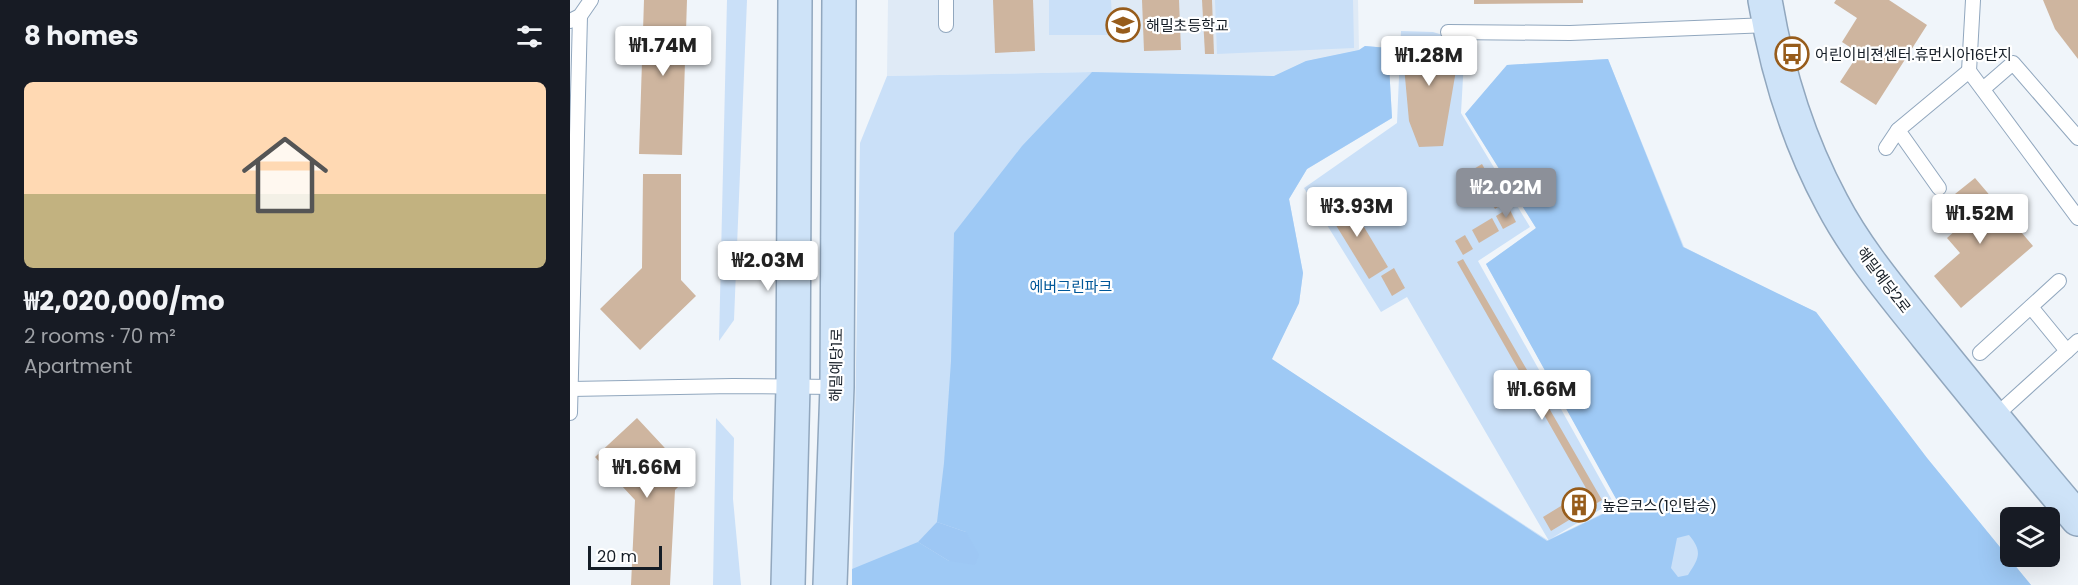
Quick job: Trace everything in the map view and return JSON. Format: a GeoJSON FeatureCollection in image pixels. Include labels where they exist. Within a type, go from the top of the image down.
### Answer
{"type":"FeatureCollection","features":[{"type":"Feature","properties":{"kind":"street"},"geometry":{"type":"LineString","coordinates":[[788,585],[793,386],[795,0]]}},
{"type":"Feature","properties":{"kind":"street","name":"해밀예당1로"},"geometry":{"type":"LineString","coordinates":[[830,585],[837,387],[839,0]]}},
{"type":"Feature","properties":{"kind":"street","name":"해밀예당2로"},"geometry":{"type":"LineString","coordinates":[[1767,12],[1780,75],[1798,130],[1832,203],[1868,262],[1993,418],[2078,519]]}},
{"type":"Feature","properties":{"kind":"lane"},"geometry":{"type":"LineString","coordinates":[[570,413],[575,18],[588,7],[591,0]]}},
{"type":"Feature","properties":{"kind":"lane"},"geometry":{"type":"LineString","coordinates":[[946,0],[946,26]]}},
{"type":"Feature","properties":{"kind":"lane"},"geometry":{"type":"LineString","coordinates":[[1973,0],[1969,71],[2078,218]]}},
{"type":"Feature","properties":{"kind":"lane"},"geometry":{"type":"LineString","coordinates":[[1448,32],[1570,33],[1767,12]]}},
{"type":"Feature","properties":{"kind":"lane"},"geometry":{"type":"LineString","coordinates":[[1983,89],[2013,63],[2078,138]]}},
{"type":"Feature","properties":{"kind":"lane"},"geometry":{"type":"LineString","coordinates":[[1886,148],[1898,130],[1969,71]]}},
{"type":"Feature","properties":{"kind":"lane"},"geometry":{"type":"LineString","coordinates":[[1898,130],[1939,188]]}},
{"type":"Feature","properties":{"kind":"lane"},"geometry":{"type":"LineString","coordinates":[[1980,353],[2059,281]]}},
{"type":"Feature","properties":{"kind":"lane"},"geometry":{"type":"LineString","coordinates":[[2031,307],[2067,351]]}},
{"type":"Feature","properties":{"kind":"lane"},"geometry":{"type":"LineString","coordinates":[[1993,418],[2078,341]]}},
{"type":"Feature","properties":{"kind":"lane"},"geometry":{"type":"LineString","coordinates":[[571,390],[837,387]]}},
{"type":"Feature","properties":{"kind":"shaded area","name":"해밀초등학교"},"geometry":{"type":"Polygon","coordinates":[[[888,0],[1358,0],[1359,50],[1306,61],[1274,76],[1092,72],[887,76],[888,0]]]}},
{"type":"Feature","properties":{"kind":"shaded area"},"geometry":{"type":"Polygon","coordinates":[[[937,522],[966,532],[979,555],[975,565],[949,561],[918,542],[937,522]]]}},
{"type":"Feature","properties":{"kind":"green space"},"geometry":{"type":"Polygon","coordinates":[[[727,0],[747,0],[734,320],[719,341],[727,0]]]}},
{"type":"Feature","properties":{"kind":"green space"},"geometry":{"type":"Polygon","coordinates":[[[1049,0],[1111,0],[1113,35],[1049,35],[1049,0]]]}},
{"type":"Feature","properties":{"kind":"green space"},"geometry":{"type":"Polygon","coordinates":[[[1215,0],[1353,0],[1354,48],[1217,54],[1215,0]]]}},
{"type":"Feature","properties":{"kind":"green space","name":"에버그린파크"},"geometry":{"type":"Polygon","coordinates":[[[1401,31],[1433,32],[1465,42],[1461,113],[1530,227],[1478,261],[1613,502],[1552,538],[1620,505],[1486,264],[1536,228],[1465,114],[1507,65],[1608,59],[1684,247],[1816,312],[1927,458],[2000,547],[2000,567],[2016,567],[2031,585],[852,585],[860,143],[887,76],[1092,72],[1274,76],[1306,61],[1359,50],[1365,46],[1388,48],[1392,118],[1307,169],[1289,199],[1303,273],[1299,303],[1271,359],[1549,541],[1407,297],[1381,312],[1304,188],[1397,123],[1401,31]]]}},
{"type":"Feature","properties":{"kind":"green space","name":"에버그린파크"},"geometry":{"type":"Polygon","coordinates":[[[1365,46],[1388,48],[1392,118],[1307,169],[1289,199],[1303,273],[1299,303],[1272,359],[1547,541],[1620,506],[1486,264],[1536,228],[1465,114],[1507,65],[1608,59],[1683,247],[1816,312],[1927,458],[2000,547],[2000,567],[2016,567],[2031,585],[852,585],[852,569],[918,542],[949,561],[966,532],[937,522],[944,463],[951,361],[954,233],[1022,146],[1092,72],[1274,76],[1306,61],[1359,50],[1365,46]],[[1689,535],[1677,538],[1671,568],[1678,577],[1688,575],[1695,564],[1698,555],[1696,546],[1689,535]]]}},
{"type":"Feature","properties":{"kind":"green space"},"geometry":{"type":"Polygon","coordinates":[[[716,418],[734,438],[733,499],[741,585],[713,585],[716,418]]]}},
{"type":"Feature","properties":{"kind":"building"},"geometry":{"type":"Polygon","coordinates":[[[644,0],[687,0],[682,155],[639,154],[644,0]]]}},
{"type":"Feature","properties":{"kind":"building"},"geometry":{"type":"Polygon","coordinates":[[[993,0],[1033,0],[1035,51],[995,53],[993,0]]]}},
{"type":"Feature","properties":{"kind":"building","name":"해밀초등학교"},"geometry":{"type":"Polygon","coordinates":[[[1142,0],[1179,0],[1181,50],[1144,51],[1142,0]]]}},
{"type":"Feature","properties":{"kind":"building"},"geometry":{"type":"Polygon","coordinates":[[[1202,0],[1212,0],[1214,54],[1205,54],[1202,0]]]}},
{"type":"Feature","properties":{"kind":"building"},"geometry":{"type":"Polygon","coordinates":[[[1474,0],[1583,0],[1583,3],[1474,4],[1474,0]]]}},
{"type":"Feature","properties":{"kind":"building"},"geometry":{"type":"Polygon","coordinates":[[[1836,0],[1889,0],[1927,25],[1876,105],[1840,82],[1859,53],[1842,42],[1857,18],[1834,3],[1836,0]]]}},
{"type":"Feature","properties":{"kind":"building"},"geometry":{"type":"Polygon","coordinates":[[[2043,0],[2078,0],[2078,59],[2055,29],[2043,0]]]}},
{"type":"Feature","properties":{"kind":"building"},"geometry":{"type":"Polygon","coordinates":[[[1405,37],[1434,37],[1438,47],[1460,47],[1443,146],[1419,147],[1409,121],[1402,44],[1405,37]]]}},
{"type":"Feature","properties":{"kind":"building"},"geometry":{"type":"Polygon","coordinates":[[[1482,164],[1504,203],[1495,209],[1472,170],[1482,164]]]}},
{"type":"Feature","properties":{"kind":"building"},"geometry":{"type":"Polygon","coordinates":[[[643,174],[681,174],[681,280],[696,296],[640,350],[600,309],[642,268],[643,174]]]}},
{"type":"Feature","properties":{"kind":"building"},"geometry":{"type":"Polygon","coordinates":[[[1975,178],[2033,246],[1961,308],[1934,276],[1960,253],[1947,238],[1968,219],[1950,198],[1975,178]]]}},
{"type":"Feature","properties":{"kind":"building"},"geometry":{"type":"Polygon","coordinates":[[[1346,197],[1388,267],[1369,279],[1326,209],[1346,197]]]}},
{"type":"Feature","properties":{"kind":"building"},"geometry":{"type":"Polygon","coordinates":[[[1509,208],[1516,222],[1503,229],[1496,216],[1509,208]]]}},
{"type":"Feature","properties":{"kind":"building"},"geometry":{"type":"Polygon","coordinates":[[[1492,218],[1499,231],[1479,243],[1472,230],[1492,218]]]}},
{"type":"Feature","properties":{"kind":"building"},"geometry":{"type":"Polygon","coordinates":[[[1465,235],[1473,249],[1463,255],[1455,241],[1465,235]]]}},
{"type":"Feature","properties":{"kind":"building"},"geometry":{"type":"Polygon","coordinates":[[[1463,259],[1602,500],[1551,531],[1543,517],[1587,490],[1457,262],[1463,259]]]}},
{"type":"Feature","properties":{"kind":"building"},"geometry":{"type":"Polygon","coordinates":[[[1394,268],[1405,288],[1392,296],[1381,276],[1394,268]]]}},
{"type":"Feature","properties":{"kind":"building"},"geometry":{"type":"Polygon","coordinates":[[[637,418],[690,475],[675,490],[670,585],[631,585],[635,500],[595,457],[637,418]]]}},
{"type":"Feature","properties":{"kind":"place","name":"해밀초등학교"},"geometry":{"type":"Point","coordinates":[1123,25]}},
{"type":"Feature","properties":{"kind":"place","name":"어린이비젼센터.휴먼시아16단지"},"geometry":{"type":"Point","coordinates":[1792,54]}},
{"type":"Feature","properties":{"kind":"place","name":"높은코스(1인탑승)"},"geometry":{"type":"Point","coordinates":[1579,505]}}]}
